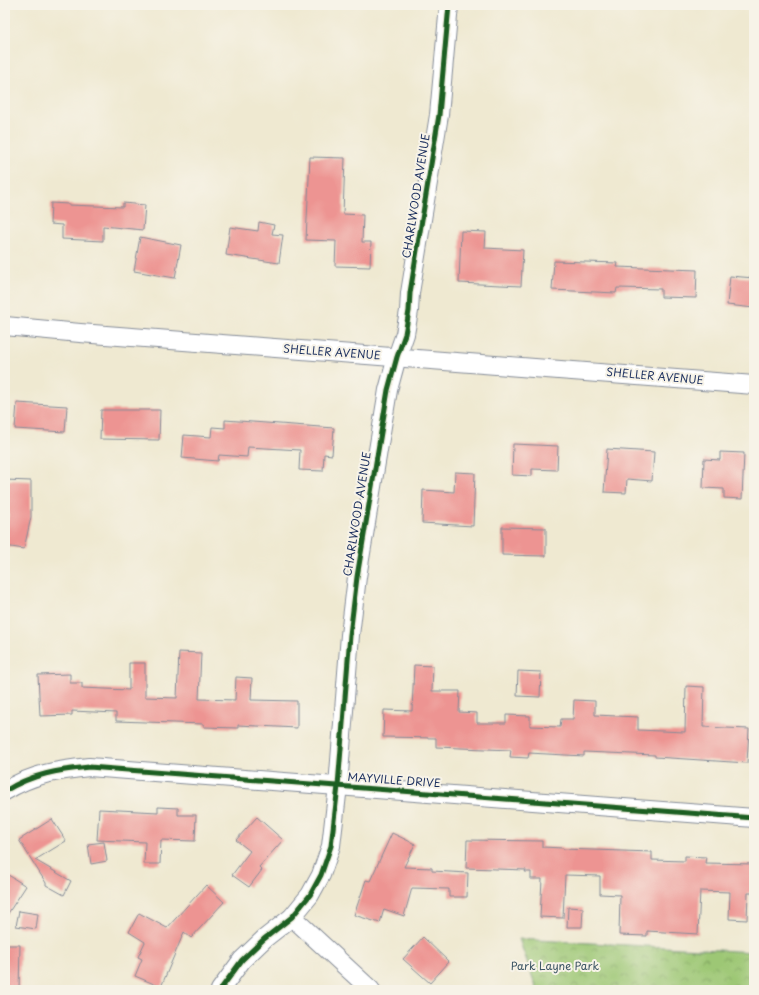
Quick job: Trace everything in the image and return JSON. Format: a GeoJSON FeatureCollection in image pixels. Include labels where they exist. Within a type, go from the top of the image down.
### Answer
{"type":"FeatureCollection","features":[{"type":"Feature","properties":{"kind":"street","name":"CHARLWOOD AVENUE"},"geometry":{"type":"LineString","coordinates":[[220,990],[242,960],[264,939],[292,917],[310,895],[322,875],[331,846],[338,786],[350,635],[357,576],[388,390],[405,334],[409,311],[410,293],[439,115],[449,5]]}},
{"type":"Feature","properties":{"kind":"street","name":"SHELLER AVENUE"},"geometry":{"type":"LineString","coordinates":[[5,326],[754,384]]}},
{"type":"Feature","properties":{"kind":"street","name":"MAYVILLE DRIVE"},"geometry":{"type":"LineString","coordinates":[[8,789],[31,778],[56,771],[89,767],[754,818]]}},
{"type":"Feature","properties":{"kind":"street"},"geometry":{"type":"LineString","coordinates":[[292,917],[371,990]]}},
{"type":"Feature","properties":{"kind":"green space","name":"Park Layne Park"},"geometry":{"type":"Polygon","coordinates":[[[519,939],[754,952],[754,990],[537,990],[519,939]]]}},
{"type":"Feature","properties":{"kind":"building"},"geometry":{"type":"Polygon","coordinates":[[[310,157],[345,158],[343,214],[363,215],[362,242],[371,242],[370,267],[335,266],[336,241],[306,240],[310,157]]]}},
{"type":"Feature","properties":{"kind":"building"},"geometry":{"type":"Polygon","coordinates":[[[51,203],[123,207],[123,203],[145,205],[143,230],[103,226],[103,241],[62,239],[62,225],[50,224],[51,203]]]}},
{"type":"Feature","properties":{"kind":"building"},"geometry":{"type":"Polygon","coordinates":[[[259,222],[274,225],[272,234],[283,235],[279,263],[226,255],[230,227],[258,231],[259,222]]]}},
{"type":"Feature","properties":{"kind":"building"},"geometry":{"type":"Polygon","coordinates":[[[461,231],[486,232],[485,248],[523,250],[521,286],[459,283],[461,231]]]}},
{"type":"Feature","properties":{"kind":"building"},"geometry":{"type":"Polygon","coordinates":[[[140,237],[181,245],[175,278],[134,271],[140,237]]]}},
{"type":"Feature","properties":{"kind":"building"},"geometry":{"type":"Polygon","coordinates":[[[554,261],[618,263],[617,267],[697,270],[696,298],[661,297],[661,289],[617,288],[616,293],[552,290],[554,261]]]}},
{"type":"Feature","properties":{"kind":"building"},"geometry":{"type":"Polygon","coordinates":[[[730,276],[754,278],[754,308],[727,305],[730,276]]]}},
{"type":"Feature","properties":{"kind":"building"},"geometry":{"type":"Polygon","coordinates":[[[17,403],[67,406],[65,432],[15,429],[17,403]]]}},
{"type":"Feature","properties":{"kind":"building"},"geometry":{"type":"Polygon","coordinates":[[[101,410],[160,410],[159,440],[100,439],[101,410]]]}},
{"type":"Feature","properties":{"kind":"building"},"geometry":{"type":"Polygon","coordinates":[[[225,420],[334,428],[332,455],[324,454],[323,471],[299,470],[300,450],[248,447],[247,457],[219,455],[218,461],[182,458],[184,435],[211,437],[212,427],[225,428],[225,420]]]}},
{"type":"Feature","properties":{"kind":"building"},"geometry":{"type":"Polygon","coordinates":[[[513,444],[558,446],[557,470],[532,469],[532,476],[512,475],[513,444]]]}},
{"type":"Feature","properties":{"kind":"building"},"geometry":{"type":"Polygon","coordinates":[[[607,449],[654,452],[652,481],[627,479],[626,493],[604,492],[607,449]]]}},
{"type":"Feature","properties":{"kind":"building"},"geometry":{"type":"Polygon","coordinates":[[[720,452],[744,453],[742,499],[724,498],[724,489],[703,488],[704,459],[720,460],[720,452]]]}},
{"type":"Feature","properties":{"kind":"building"},"geometry":{"type":"Polygon","coordinates":[[[455,472],[475,473],[473,526],[422,523],[423,490],[454,492],[455,472]]]}},
{"type":"Feature","properties":{"kind":"building"},"geometry":{"type":"Polygon","coordinates":[[[5,480],[31,481],[31,517],[24,549],[5,546],[5,534],[9,512],[5,512],[5,480]]]}},
{"type":"Feature","properties":{"kind":"building"},"geometry":{"type":"Polygon","coordinates":[[[502,527],[546,528],[546,556],[502,555],[502,527]]]}},
{"type":"Feature","properties":{"kind":"building"},"geometry":{"type":"Polygon","coordinates":[[[179,652],[201,653],[199,699],[235,700],[236,677],[252,678],[251,700],[297,701],[297,728],[238,725],[238,728],[204,727],[204,724],[116,721],[116,713],[72,711],[72,715],[40,716],[38,675],[70,674],[70,683],[82,683],[82,688],[129,690],[129,663],[145,663],[145,697],[177,698],[179,652]]]}},
{"type":"Feature","properties":{"kind":"building"},"geometry":{"type":"Polygon","coordinates":[[[414,665],[433,666],[432,691],[460,691],[459,712],[477,713],[477,723],[506,723],[506,715],[530,716],[530,726],[560,727],[561,719],[573,719],[574,700],[595,701],[595,715],[638,717],[638,730],[685,732],[686,686],[704,687],[703,727],[749,729],[747,763],[655,757],[655,755],[584,752],[584,756],[529,753],[528,758],[510,757],[511,750],[436,747],[436,738],[383,737],[384,710],[412,711],[414,665]]]}},
{"type":"Feature","properties":{"kind":"building"},"geometry":{"type":"Polygon","coordinates":[[[518,671],[541,672],[540,697],[517,696],[518,671]]]}},
{"type":"Feature","properties":{"kind":"building"},"geometry":{"type":"Polygon","coordinates":[[[158,807],[178,808],[178,815],[196,815],[195,841],[161,840],[160,864],[144,864],[145,842],[97,840],[99,809],[158,812],[158,807]]]}},
{"type":"Feature","properties":{"kind":"building"},"geometry":{"type":"Polygon","coordinates":[[[257,817],[283,840],[259,867],[262,870],[249,887],[232,875],[250,851],[236,840],[257,817]]]}},
{"type":"Feature","properties":{"kind":"building"},"geometry":{"type":"Polygon","coordinates":[[[52,819],[66,841],[35,860],[71,881],[64,895],[46,885],[19,840],[52,819]]]}},
{"type":"Feature","properties":{"kind":"building"},"geometry":{"type":"Polygon","coordinates":[[[392,833],[415,844],[404,867],[432,868],[432,871],[468,873],[467,897],[449,897],[449,889],[412,888],[404,916],[384,909],[380,923],[354,915],[366,880],[370,881],[392,833]]]}},
{"type":"Feature","properties":{"kind":"building"},"geometry":{"type":"Polygon","coordinates":[[[467,840],[542,841],[542,847],[652,852],[652,860],[685,861],[685,856],[706,857],[705,863],[754,864],[754,893],[748,893],[747,920],[729,919],[730,892],[700,891],[698,934],[647,931],[647,936],[619,935],[620,895],[600,894],[600,876],[565,875],[563,918],[540,917],[542,879],[531,879],[531,872],[525,872],[526,870],[466,868],[467,840]]]}},
{"type":"Feature","properties":{"kind":"building"},"geometry":{"type":"Polygon","coordinates":[[[104,842],[107,861],[91,864],[88,844],[104,842]]]}},
{"type":"Feature","properties":{"kind":"building"},"geometry":{"type":"Polygon","coordinates":[[[5,873],[26,886],[5,918],[5,873]]]}},
{"type":"Feature","properties":{"kind":"building"},"geometry":{"type":"Polygon","coordinates":[[[206,885],[224,902],[191,938],[184,932],[161,987],[135,976],[142,959],[138,957],[145,942],[129,932],[139,913],[167,928],[206,885]]]}},
{"type":"Feature","properties":{"kind":"building"},"geometry":{"type":"Polygon","coordinates":[[[568,907],[583,908],[582,927],[567,927],[568,907]]]}},
{"type":"Feature","properties":{"kind":"building"},"geometry":{"type":"Polygon","coordinates":[[[19,911],[38,914],[36,929],[16,926],[19,911]]]}},
{"type":"Feature","properties":{"kind":"building"},"geometry":{"type":"Polygon","coordinates":[[[423,937],[449,962],[430,983],[403,959],[423,937]]]}},
{"type":"Feature","properties":{"kind":"building"},"geometry":{"type":"Polygon","coordinates":[[[5,945],[20,945],[19,990],[5,990],[5,945]]]}},
{"type":"Feature","properties":{"kind":"cycle path"},"geometry":{"type":"LineString","coordinates":[[220,990],[242,960],[264,939],[292,917],[310,895],[321,875],[331,846],[338,786],[350,635],[357,577],[388,390],[405,334],[409,311],[410,293],[439,115],[449,5]]}},
{"type":"Feature","properties":{"kind":"cycle path"},"geometry":{"type":"LineString","coordinates":[[5,791],[25,780],[46,774],[89,767],[754,818]]}}]}
